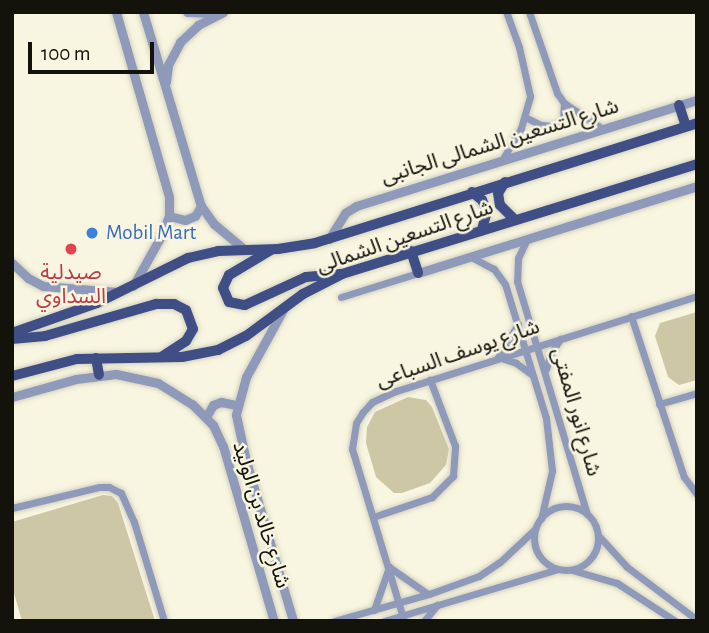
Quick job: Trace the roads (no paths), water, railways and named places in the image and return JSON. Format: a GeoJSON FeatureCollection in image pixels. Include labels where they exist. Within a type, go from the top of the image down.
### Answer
{"type":"FeatureCollection","features":[{"type":"Feature","properties":{"kind":"main road"},"geometry":{"type":"LineString","coordinates":[[679,105],[691,125]]}},
{"type":"Feature","properties":{"kind":"main road","name":"شارع التسعين الشمالى"},"geometry":{"type":"LineString","coordinates":[[12,333],[120,292],[188,258],[218,251],[273,249],[330,239],[691,125]]}},
{"type":"Feature","properties":{"kind":"main road","name":"شارع التسعين الشمالى"},"geometry":{"type":"LineString","coordinates":[[12,376],[63,362],[96,358],[157,358],[218,350],[246,336],[286,305],[342,274],[697,164]]}},
{"type":"Feature","properties":{"kind":"main road"},"geometry":{"type":"LineString","coordinates":[[505,182],[498,193],[500,205],[515,220]]}},
{"type":"Feature","properties":{"kind":"main road"},"geometry":{"type":"LineString","coordinates":[[472,192],[482,200],[487,211],[482,230]]}},
{"type":"Feature","properties":{"kind":"main road"},"geometry":{"type":"LineString","coordinates":[[273,249],[229,275],[223,288],[229,302],[245,305],[306,277],[321,273],[342,274]]}},
{"type":"Feature","properties":{"kind":"main road"},"geometry":{"type":"LineString","coordinates":[[411,251],[418,273]]}},
{"type":"Feature","properties":{"kind":"main road"},"geometry":{"type":"LineString","coordinates":[[12,339],[45,336],[156,304],[181,306],[191,316],[191,335],[174,351],[157,358]]}},
{"type":"Feature","properties":{"kind":"main road"},"geometry":{"type":"LineString","coordinates":[[96,358],[99,375]]}},
{"type":"Feature","properties":{"kind":"street"},"geometry":{"type":"LineString","coordinates":[[116,12],[167,186],[169,216],[133,286]]}},
{"type":"Feature","properties":{"kind":"street"},"geometry":{"type":"LineString","coordinates":[[143,12],[201,206],[214,224],[244,249]]}},
{"type":"Feature","properties":{"kind":"street"},"geometry":{"type":"LineString","coordinates":[[187,12],[222,13]]}},
{"type":"Feature","properties":{"kind":"street"},"geometry":{"type":"LineString","coordinates":[[502,160],[525,117],[529,87],[506,12]]}},
{"type":"Feature","properties":{"kind":"street"},"geometry":{"type":"LineString","coordinates":[[529,12],[548,73],[564,103],[603,129]]}},
{"type":"Feature","properties":{"kind":"street"},"geometry":{"type":"LineString","coordinates":[[166,91],[168,65],[180,43],[198,25],[222,13]]}},
{"type":"Feature","properties":{"kind":"street","name":"شارع التسعين الشمالى الجانبى"},"geometry":{"type":"LineString","coordinates":[[330,239],[345,213],[356,206],[697,100]]}},
{"type":"Feature","properties":{"kind":"street"},"geometry":{"type":"LineString","coordinates":[[525,117],[541,125],[554,126],[563,120],[564,103]]}},
{"type":"Feature","properties":{"kind":"street"},"geometry":{"type":"LineString","coordinates":[[341,297],[697,186]]}},
{"type":"Feature","properties":{"kind":"street"},"geometry":{"type":"LineString","coordinates":[[169,216],[185,220],[195,216],[201,206]]}},
{"type":"Feature","properties":{"kind":"street","name":"شارع انور المفتى"},"geometry":{"type":"LineString","coordinates":[[527,239],[518,258],[517,281],[546,370],[587,514]]}},
{"type":"Feature","properties":{"kind":"street","name":"شارع انور المفتى"},"geometry":{"type":"LineString","coordinates":[[470,256],[488,264],[500,277],[526,348],[546,418],[553,457],[550,486],[541,519]]}},
{"type":"Feature","properties":{"kind":"street"},"geometry":{"type":"LineString","coordinates":[[12,263],[28,278],[43,286],[120,292]]}},
{"type":"Feature","properties":{"kind":"street","name":"شارع يوسف السباعى"},"geometry":{"type":"LineString","coordinates":[[403,618],[352,449],[356,423],[372,402],[498,357],[697,296]]}},
{"type":"Feature","properties":{"kind":"street","name":"شارع خالد بن الوليد"},"geometry":{"type":"LineString","coordinates":[[286,305],[246,377],[237,405],[240,440],[293,621]]}},
{"type":"Feature","properties":{"kind":"street"},"geometry":{"type":"LineString","coordinates":[[631,316],[684,477],[697,494]]}},
{"type":"Feature","properties":{"kind":"street"},"geometry":{"type":"LineString","coordinates":[[518,324],[498,357],[516,363],[533,374]]}},
{"type":"Feature","properties":{"kind":"street"},"geometry":{"type":"LineString","coordinates":[[546,370],[551,353],[561,338]]}},
{"type":"Feature","properties":{"kind":"street"},"geometry":{"type":"LineString","coordinates":[[12,397],[99,375]]}},
{"type":"Feature","properties":{"kind":"street","name":"شارع خالد بن الوليد"},"geometry":{"type":"LineString","coordinates":[[99,375],[135,376],[158,383],[174,390],[206,417],[218,434],[231,466],[274,621]]}},
{"type":"Feature","properties":{"kind":"street"},"geometry":{"type":"LineString","coordinates":[[373,517],[432,498],[453,476],[455,446],[430,380]]}},
{"type":"Feature","properties":{"kind":"street"},"geometry":{"type":"LineString","coordinates":[[659,404],[697,393]]}},
{"type":"Feature","properties":{"kind":"street"},"geometry":{"type":"LineString","coordinates":[[206,417],[213,405],[221,402],[237,405]]}},
{"type":"Feature","properties":{"kind":"street"},"geometry":{"type":"LineString","coordinates":[[12,508],[100,487],[121,493],[134,522],[164,621]]}},
{"type":"Feature","properties":{"kind":"street"},"geometry":{"type":"LineString","coordinates":[[334,621],[429,594],[492,569],[535,529],[551,510],[563,507],[576,508],[587,514],[598,535],[627,567],[697,620]]}},
{"type":"Feature","properties":{"kind":"street"},"geometry":{"type":"LineString","coordinates":[[535,529],[536,549],[548,565],[617,583],[675,621]]}},
{"type":"Feature","properties":{"kind":"street"},"geometry":{"type":"LineString","coordinates":[[572,570],[592,558],[598,535]]}},
{"type":"Feature","properties":{"kind":"street"},"geometry":{"type":"LineString","coordinates":[[253,550],[270,545]]}},
{"type":"Feature","properties":{"kind":"street"},"geometry":{"type":"LineString","coordinates":[[374,610],[389,567],[429,594]]}},
{"type":"Feature","properties":{"kind":"street"},"geometry":{"type":"LineString","coordinates":[[384,621],[403,618],[438,604],[558,569]]}},
{"type":"Feature","properties":{"kind":"street"},"geometry":{"type":"LineString","coordinates":[[424,621],[438,604]]}},
{"type":"Feature","properties":{"kind":"place","name":"Mobil Mart"},"geometry":{"type":"Point","coordinates":[92,233]}},
{"type":"Feature","properties":{"kind":"place","name":"صيدلية السداوي"},"geometry":{"type":"Point","coordinates":[71,249]}}]}
